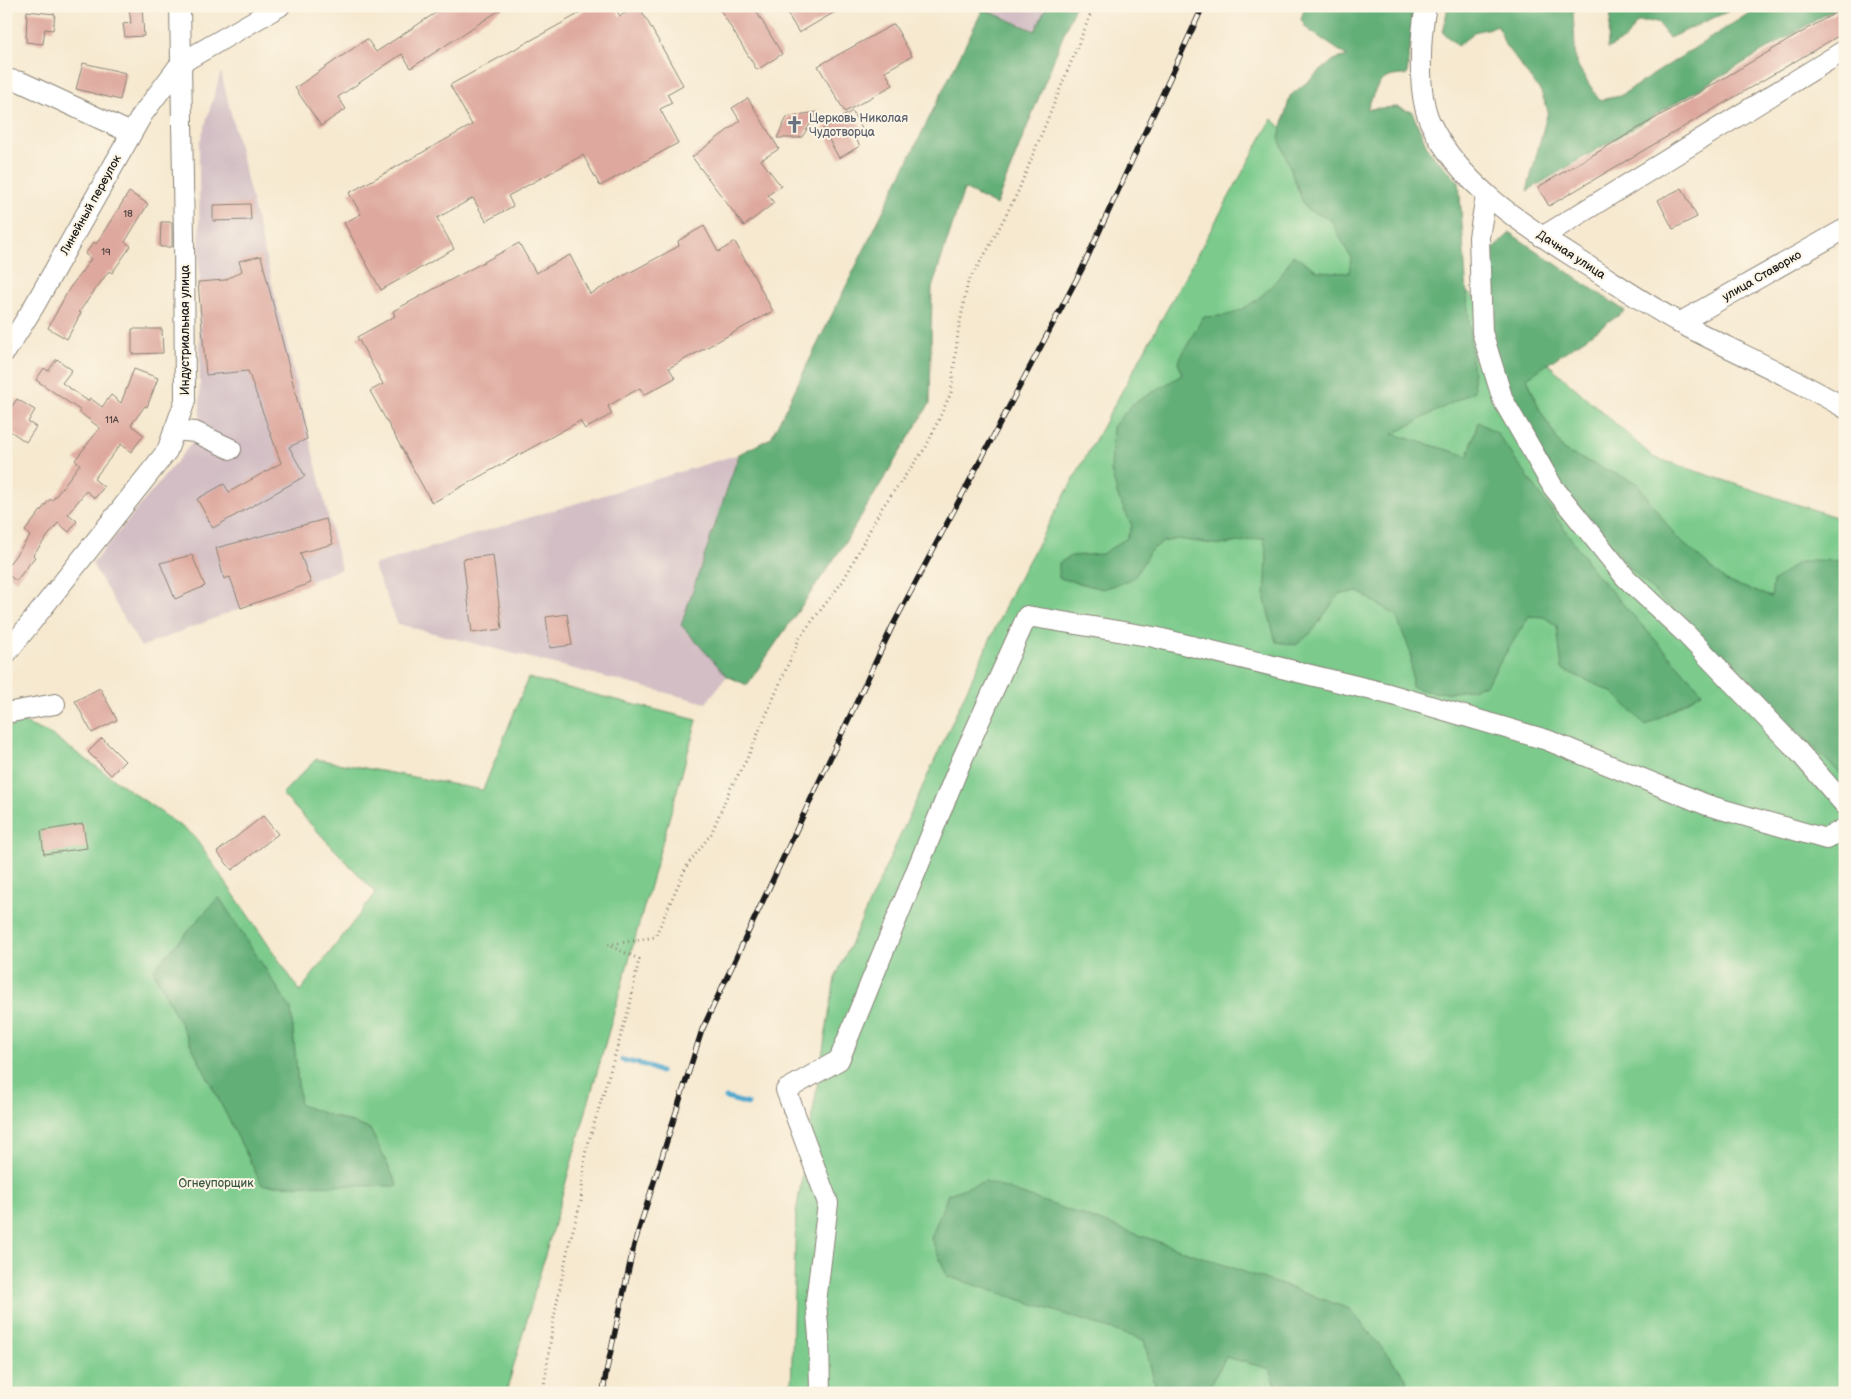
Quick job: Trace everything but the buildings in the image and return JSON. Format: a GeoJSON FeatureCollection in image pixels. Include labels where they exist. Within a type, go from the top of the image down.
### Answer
{"type":"FeatureCollection","features":[{"type":"Feature","properties":{"kind":"street","name":"Индустриальная улица"},"geometry":{"type":"LineString","coordinates":[[6,654],[167,451],[185,401],[180,6]]}},
{"type":"Feature","properties":{"kind":"street"},"geometry":{"type":"LineString","coordinates":[[181,63],[280,6]]}},
{"type":"Feature","properties":{"kind":"street","name":"Дачная улица"},"geometry":{"type":"LineString","coordinates":[[1426,6],[1422,27],[1422,90],[1429,121],[1450,155],[1486,196],[1542,236],[1679,323],[1808,386],[1845,408]]}},
{"type":"Feature","properties":{"kind":"street"},"geometry":{"type":"LineString","coordinates":[[1542,236],[1845,50]]}},
{"type":"Feature","properties":{"kind":"street","name":"Линейный переулок"},"geometry":{"type":"LineString","coordinates":[[6,351],[33,308],[131,133],[142,115],[181,63]]}},
{"type":"Feature","properties":{"kind":"street"},"geometry":{"type":"LineString","coordinates":[[6,79],[21,82],[131,133]]}},
{"type":"Feature","properties":{"kind":"street"},"geometry":{"type":"LineString","coordinates":[[1486,196],[1479,237],[1482,332],[1503,400],[1553,487],[1626,578],[1692,641],[1799,752],[1845,805]]}},
{"type":"Feature","properties":{"kind":"street","name":"улица Ставорко"},"geometry":{"type":"LineString","coordinates":[[1679,323],[1845,229]]}},
{"type":"Feature","properties":{"kind":"street"},"geometry":{"type":"LineString","coordinates":[[174,430],[195,432],[231,449]]}},
{"type":"Feature","properties":{"kind":"street"},"geometry":{"type":"LineString","coordinates":[[820,1393],[816,1302],[828,1203],[786,1090],[839,1060],[960,764],[1027,616],[1154,637],[1390,694],[1547,740],[1707,805],[1826,839],[1845,828]]}},
{"type":"Feature","properties":{"kind":"street"},"geometry":{"type":"LineString","coordinates":[[6,713],[55,704]]}},
{"type":"Feature","properties":{"kind":"path"},"geometry":{"type":"LineString","coordinates":[[543,1393],[554,1317],[568,1248],[581,1201],[585,1154],[630,1005],[639,960],[608,945],[655,937],[686,867],[711,834],[730,789],[747,759],[800,637],[843,581],[881,509],[926,447],[951,394],[958,333],[968,282],[1017,194],[1094,6]]}},
{"type":"Feature","properties":{"kind":"shaded area"},"geometry":{"type":"Polygon","coordinates":[[[975,6],[1047,6],[1036,31],[975,6]]]}},
{"type":"Feature","properties":{"kind":"shaded area"},"geometry":{"type":"Polygon","coordinates":[[[221,72],[341,569],[141,647],[92,564],[200,433],[199,145],[221,72]]]}},
{"type":"Feature","properties":{"kind":"shaded area"},"geometry":{"type":"Polygon","coordinates":[[[739,454],[681,625],[727,676],[706,703],[398,624],[373,565],[739,454]]]}},
{"type":"Feature","properties":{"kind":"green space"},"geometry":{"type":"Polygon","coordinates":[[[1047,6],[1075,6],[996,205],[964,189],[932,288],[930,403],[841,549],[747,685],[727,676],[681,625],[739,454],[771,438],[983,9],[1035,31],[1047,6]]]}},
{"type":"Feature","properties":{"kind":"green space"},"geometry":{"type":"Polygon","coordinates":[[[1305,6],[1415,6],[1407,75],[1397,75],[1384,79],[1377,88],[1367,109],[1397,107],[1412,112],[1429,151],[1459,182],[1474,391],[1393,434],[1468,456],[1478,422],[1497,433],[1596,574],[1702,692],[1646,726],[1614,693],[1562,669],[1557,626],[1544,617],[1529,616],[1486,685],[1467,690],[1440,693],[1412,687],[1411,653],[1396,616],[1359,592],[1339,594],[1312,632],[1296,645],[1276,642],[1265,600],[1267,559],[1264,538],[1221,545],[1177,539],[1163,542],[1150,551],[1134,578],[1103,589],[1059,578],[1059,563],[1071,556],[1102,554],[1127,538],[1132,526],[1118,497],[1111,470],[1113,427],[1131,405],[1182,375],[1178,362],[1203,317],[1230,314],[1252,303],[1276,281],[1293,255],[1318,271],[1349,273],[1351,258],[1331,220],[1305,208],[1279,138],[1290,96],[1334,60],[1347,56],[1306,28],[1301,19],[1305,6]]]}},
{"type":"Feature","properties":{"kind":"green space"},"geometry":{"type":"Polygon","coordinates":[[[1448,6],[1577,6],[1573,14],[1576,63],[1599,100],[1620,96],[1760,6],[1840,6],[1527,191],[1548,111],[1541,92],[1505,45],[1498,26],[1474,32],[1458,46],[1443,33],[1448,6]]]}},
{"type":"Feature","properties":{"kind":"green space"},"geometry":{"type":"Polygon","coordinates":[[[1612,6],[1740,6],[1669,38],[1657,22],[1638,22],[1625,39],[1607,49],[1612,6]]]}},
{"type":"Feature","properties":{"kind":"green space"},"geometry":{"type":"Polygon","coordinates":[[[1272,119],[1653,457],[1845,520],[1845,1393],[791,1393],[796,1213],[835,978],[1014,587],[1272,119]]]}},
{"type":"Feature","properties":{"kind":"green space"},"geometry":{"type":"Polygon","coordinates":[[[1510,233],[1625,311],[1527,378],[1540,410],[1564,451],[1637,483],[1676,537],[1726,581],[1771,597],[1773,582],[1797,563],[1812,560],[1845,561],[1845,778],[1632,570],[1558,481],[1503,388],[1487,318],[1489,253],[1510,233]]]}},
{"type":"Feature","properties":{"kind":"green space","name":"Огнеупорщик"},"geometry":{"type":"Polygon","coordinates":[[[528,678],[697,720],[506,1393],[6,1393],[6,729],[22,722],[50,734],[193,835],[300,991],[376,893],[282,794],[316,759],[483,790],[528,678]]]}},
{"type":"Feature","properties":{"kind":"green space"},"geometry":{"type":"Polygon","coordinates":[[[219,897],[291,1009],[300,1105],[370,1129],[398,1186],[262,1185],[153,970],[219,897]]]}},
{"type":"Feature","properties":{"kind":"green space"},"geometry":{"type":"Polygon","coordinates":[[[985,1181],[1350,1309],[1408,1380],[1403,1393],[1278,1393],[1270,1369],[1226,1357],[1206,1393],[1157,1393],[1144,1340],[947,1276],[931,1238],[948,1194],[985,1181]]]}},
{"type":"Feature","properties":{"kind":"waterway"},"geometry":{"type":"LineString","coordinates":[[622,1060],[645,1065],[660,1072]]}},
{"type":"Feature","properties":{"kind":"waterway"},"geometry":{"type":"LineString","coordinates":[[726,1098],[748,1104]]}},
{"type":"Feature","properties":{"kind":"railway"},"geometry":{"type":"LineString","coordinates":[[603,1393],[634,1245],[702,1030],[892,627],[1082,269],[1203,6]]}},
{"type":"Feature","properties":{"kind":"place","name":"Церковь Николая Чудотворца"},"geometry":{"type":"Point","coordinates":[795,125]}}]}
